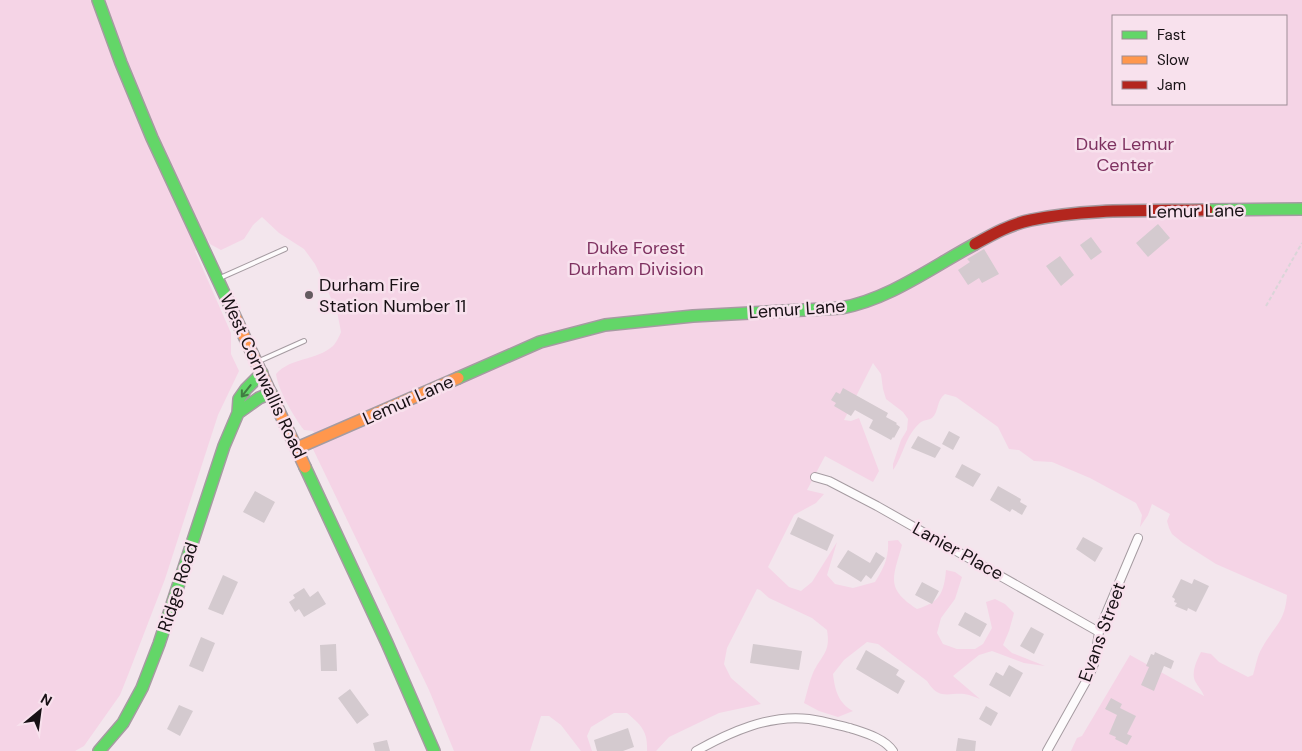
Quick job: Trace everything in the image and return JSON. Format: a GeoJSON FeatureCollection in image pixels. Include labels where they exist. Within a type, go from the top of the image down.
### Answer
{"type":"FeatureCollection","features":[{"type":"Feature","properties":{"kind":"street","name":"West Cornwallis Road"},"geometry":{"type":"LineString","coordinates":[[98,0],[121,63],[152,138],[387,643],[434,751]]}},
{"type":"Feature","properties":{"kind":"street","name":"Lemur Lane"},"geometry":{"type":"LineString","coordinates":[[297,448],[540,342],[567,333],[644,319],[841,308],[862,304],[885,295],[938,264],[1003,230],[1031,220],[1094,212],[1302,209]]}},
{"type":"Feature","properties":{"kind":"street","name":"Ridge Road"},"geometry":{"type":"LineString","coordinates":[[99,751],[122,723],[142,688],[159,644],[224,446],[238,412],[239,399],[260,368]]}},
{"type":"Feature","properties":{"kind":"street"},"geometry":{"type":"LineString","coordinates":[[238,412],[259,398],[271,393]]}},
{"type":"Feature","properties":{"kind":"street","name":"Lanier Place"},"geometry":{"type":"LineString","coordinates":[[815,476],[829,481],[877,506],[1099,632]]}},
{"type":"Feature","properties":{"kind":"street","name":"Evans Street"},"geometry":{"type":"LineString","coordinates":[[1047,751],[1089,676],[1094,664],[1099,632],[1138,538]]}},
{"type":"Feature","properties":{"kind":"street"},"geometry":{"type":"LineString","coordinates":[[696,751],[745,728],[793,718],[825,722],[858,731],[889,744],[893,751]]}},
{"type":"Feature","properties":{"kind":"lane"},"geometry":{"type":"LineString","coordinates":[[218,279],[285,249]]}},
{"type":"Feature","properties":{"kind":"lane"},"geometry":{"type":"LineString","coordinates":[[260,368],[304,341]]}},
{"type":"Feature","properties":{"kind":"path"},"geometry":{"type":"LineString","coordinates":[[1266,306],[1302,243]]}},
{"type":"Feature","properties":{"kind":"green space","name":"Duke Forest Durham Division"},"geometry":{"type":"Polygon","coordinates":[[[0,0],[1302,0],[1302,751],[1071,751],[1077,738],[1082,736],[1130,655],[1204,696],[1194,677],[1195,666],[1201,652],[1211,654],[1219,662],[1248,677],[1253,675],[1260,651],[1284,612],[1287,595],[1216,564],[1183,543],[1172,534],[1169,528],[1167,521],[1170,514],[1152,504],[1148,515],[1140,527],[1142,515],[1136,503],[1090,478],[1052,462],[1034,461],[1019,450],[1009,449],[998,427],[956,397],[945,394],[940,400],[934,416],[921,422],[916,427],[911,433],[893,470],[893,464],[901,440],[907,430],[908,419],[903,412],[886,399],[881,374],[873,363],[844,420],[851,421],[859,418],[879,471],[873,482],[825,456],[807,490],[824,494],[816,503],[794,515],[768,567],[789,587],[801,591],[812,582],[837,542],[827,575],[835,584],[853,588],[875,582],[885,562],[888,552],[888,541],[898,540],[902,545],[894,574],[894,581],[900,595],[917,609],[931,603],[939,596],[944,585],[946,570],[955,572],[962,577],[955,599],[941,618],[937,633],[943,644],[957,649],[975,649],[983,644],[992,628],[986,602],[995,599],[1005,604],[1014,613],[1003,645],[1012,653],[1045,666],[1024,663],[992,651],[979,655],[953,676],[980,699],[963,694],[942,694],[937,692],[927,681],[878,644],[867,642],[844,660],[833,674],[838,696],[853,711],[838,717],[819,711],[804,703],[813,673],[828,644],[827,630],[812,618],[769,598],[757,589],[727,648],[724,664],[731,678],[761,704],[719,713],[669,737],[656,751],[647,751],[645,733],[632,717],[627,713],[614,713],[591,727],[587,736],[592,751],[581,751],[561,725],[549,716],[541,716],[530,751],[454,751],[429,690],[312,447],[319,442],[313,431],[304,430],[300,425],[287,403],[277,380],[276,374],[282,369],[326,351],[334,345],[341,332],[337,311],[315,264],[304,249],[279,233],[262,217],[253,225],[244,239],[221,250],[210,244],[208,240],[195,251],[231,333],[231,354],[239,371],[218,415],[165,579],[120,695],[84,746],[75,751],[0,751],[0,0]]]}},
{"type":"Feature","properties":{"kind":"building"},"geometry":{"type":"Polygon","coordinates":[[[1158,224],[1170,238],[1148,257],[1136,243],[1158,224]]]}},
{"type":"Feature","properties":{"kind":"building"},"geometry":{"type":"Polygon","coordinates":[[[1091,237],[1102,252],[1091,260],[1080,245],[1091,237]]]}},
{"type":"Feature","properties":{"kind":"building"},"geometry":{"type":"Polygon","coordinates":[[[984,249],[999,274],[982,283],[979,278],[968,285],[958,270],[970,262],[967,259],[984,249]]]}},
{"type":"Feature","properties":{"kind":"building"},"geometry":{"type":"Polygon","coordinates":[[[1060,256],[1074,275],[1061,286],[1046,266],[1060,256]]]}},
{"type":"Feature","properties":{"kind":"building"},"geometry":{"type":"Polygon","coordinates":[[[843,388],[888,413],[886,417],[897,423],[900,427],[894,438],[891,440],[869,428],[873,420],[855,410],[851,416],[834,406],[836,403],[831,400],[836,392],[840,394],[843,388]]]}},
{"type":"Feature","properties":{"kind":"building"},"geometry":{"type":"Polygon","coordinates":[[[949,431],[960,437],[953,450],[942,444],[949,431]]]}},
{"type":"Feature","properties":{"kind":"building"},"geometry":{"type":"Polygon","coordinates":[[[918,436],[941,448],[935,458],[911,448],[918,436]]]}},
{"type":"Feature","properties":{"kind":"building"},"geometry":{"type":"Polygon","coordinates":[[[962,464],[981,474],[973,487],[955,477],[962,464]]]}},
{"type":"Feature","properties":{"kind":"building"},"geometry":{"type":"Polygon","coordinates":[[[998,486],[1021,499],[1020,502],[1027,506],[1022,515],[1012,509],[1010,512],[990,500],[998,486]]]}},
{"type":"Feature","properties":{"kind":"building"},"geometry":{"type":"Polygon","coordinates":[[[255,491],[275,502],[264,523],[243,512],[255,491]]]}},
{"type":"Feature","properties":{"kind":"building"},"geometry":{"type":"Polygon","coordinates":[[[798,517],[834,535],[827,551],[790,534],[798,517]]]}},
{"type":"Feature","properties":{"kind":"building"},"geometry":{"type":"Polygon","coordinates":[[[1083,537],[1103,548],[1095,562],[1076,549],[1083,537]]]}},
{"type":"Feature","properties":{"kind":"building"},"geometry":{"type":"Polygon","coordinates":[[[848,550],[870,563],[876,552],[885,558],[871,579],[866,575],[861,582],[837,567],[848,550]]]}},
{"type":"Feature","properties":{"kind":"building"},"geometry":{"type":"Polygon","coordinates":[[[223,575],[238,582],[223,615],[208,609],[223,575]]]}},
{"type":"Feature","properties":{"kind":"building"},"geometry":{"type":"Polygon","coordinates":[[[1181,579],[1192,584],[1194,579],[1209,586],[1196,612],[1188,608],[1187,611],[1175,606],[1177,603],[1174,602],[1175,599],[1172,597],[1181,579]]]}},
{"type":"Feature","properties":{"kind":"building"},"geometry":{"type":"Polygon","coordinates":[[[922,582],[939,591],[932,604],[915,595],[922,582]]]}},
{"type":"Feature","properties":{"kind":"building"},"geometry":{"type":"Polygon","coordinates":[[[304,588],[310,597],[318,591],[326,604],[304,617],[299,609],[295,612],[289,602],[295,598],[293,595],[304,588]]]}},
{"type":"Feature","properties":{"kind":"building"},"geometry":{"type":"Polygon","coordinates":[[[965,612],[987,624],[980,637],[958,625],[965,612]]]}},
{"type":"Feature","properties":{"kind":"building"},"geometry":{"type":"Polygon","coordinates":[[[1031,627],[1044,634],[1034,654],[1020,646],[1031,627]]]}},
{"type":"Feature","properties":{"kind":"building"},"geometry":{"type":"Polygon","coordinates":[[[201,637],[215,643],[203,672],[189,666],[201,637]]]}},
{"type":"Feature","properties":{"kind":"building"},"geometry":{"type":"Polygon","coordinates":[[[336,644],[337,671],[321,671],[320,645],[336,644]]]}},
{"type":"Feature","properties":{"kind":"building"},"geometry":{"type":"Polygon","coordinates":[[[753,644],[802,651],[799,670],[750,663],[753,644]]]}},
{"type":"Feature","properties":{"kind":"building"},"geometry":{"type":"Polygon","coordinates":[[[866,650],[899,670],[896,675],[905,681],[898,694],[856,669],[866,650]]]}},
{"type":"Feature","properties":{"kind":"building"},"geometry":{"type":"Polygon","coordinates":[[[1155,652],[1174,661],[1171,669],[1164,666],[1154,691],[1141,685],[1149,667],[1146,666],[1151,654],[1154,655],[1155,652]]]}},
{"type":"Feature","properties":{"kind":"building"},"geometry":{"type":"Polygon","coordinates":[[[1009,665],[1023,673],[1010,697],[989,685],[996,672],[1003,676],[1009,665]]]}},
{"type":"Feature","properties":{"kind":"building"},"geometry":{"type":"Polygon","coordinates":[[[350,689],[369,715],[357,724],[338,698],[350,689]]]}},
{"type":"Feature","properties":{"kind":"building"},"geometry":{"type":"Polygon","coordinates":[[[1111,698],[1122,704],[1120,708],[1136,716],[1127,734],[1132,736],[1127,745],[1109,734],[1117,715],[1105,709],[1111,698]]]}},
{"type":"Feature","properties":{"kind":"building"},"geometry":{"type":"Polygon","coordinates":[[[179,705],[193,711],[180,736],[167,729],[179,705]]]}},
{"type":"Feature","properties":{"kind":"building"},"geometry":{"type":"Polygon","coordinates":[[[986,706],[998,713],[991,726],[979,719],[986,706]]]}},
{"type":"Feature","properties":{"kind":"building"},"geometry":{"type":"Polygon","coordinates":[[[628,728],[634,747],[623,751],[597,751],[594,740],[628,728]]]}},
{"type":"Feature","properties":{"kind":"building"},"geometry":{"type":"Polygon","coordinates":[[[958,738],[976,741],[975,751],[956,751],[958,738]]]}},
{"type":"Feature","properties":{"kind":"building"},"geometry":{"type":"Polygon","coordinates":[[[387,740],[390,751],[375,751],[373,743],[387,740]]]}},
{"type":"Feature","properties":{"kind":"traffic: fast"},"geometry":{"type":"LineString","coordinates":[[98,0],[121,63],[152,138],[231,308]]}},
{"type":"Feature","properties":{"kind":"traffic: fast"},"geometry":{"type":"LineString","coordinates":[[1207,210],[1302,209]]}},
{"type":"Feature","properties":{"kind":"traffic: fast"},"geometry":{"type":"LineString","coordinates":[[458,378],[540,342],[605,325],[693,316],[841,308],[859,304],[894,290],[975,244]]}},
{"type":"Feature","properties":{"kind":"traffic: fast"},"geometry":{"type":"LineString","coordinates":[[99,751],[123,723],[142,688],[159,644],[224,446],[238,413],[239,399],[262,373]]}},
{"type":"Feature","properties":{"kind":"traffic: fast"},"geometry":{"type":"LineString","coordinates":[[238,413],[259,398],[271,393]]}},
{"type":"Feature","properties":{"kind":"traffic: fast"},"geometry":{"type":"LineString","coordinates":[[305,467],[387,643],[434,751]]}},
{"type":"Feature","properties":{"kind":"traffic: slow"},"geometry":{"type":"LineString","coordinates":[[231,308],[305,467]]}},
{"type":"Feature","properties":{"kind":"traffic: slow"},"geometry":{"type":"LineString","coordinates":[[297,448],[458,378]]}},
{"type":"Feature","properties":{"kind":"traffic: jam"},"geometry":{"type":"LineString","coordinates":[[975,244],[1016,224],[1052,216],[1119,211],[1207,210]]}},
{"type":"Feature","properties":{"kind":"place","name":"Durham Fire Station Number 11"},"geometry":{"type":"Point","coordinates":[309,295]}},
{"type":"Feature","properties":{"kind":"park label","name":"Duke Lemur Center"},"geometry":{"type":"Point","coordinates":[1125,154]}}]}
